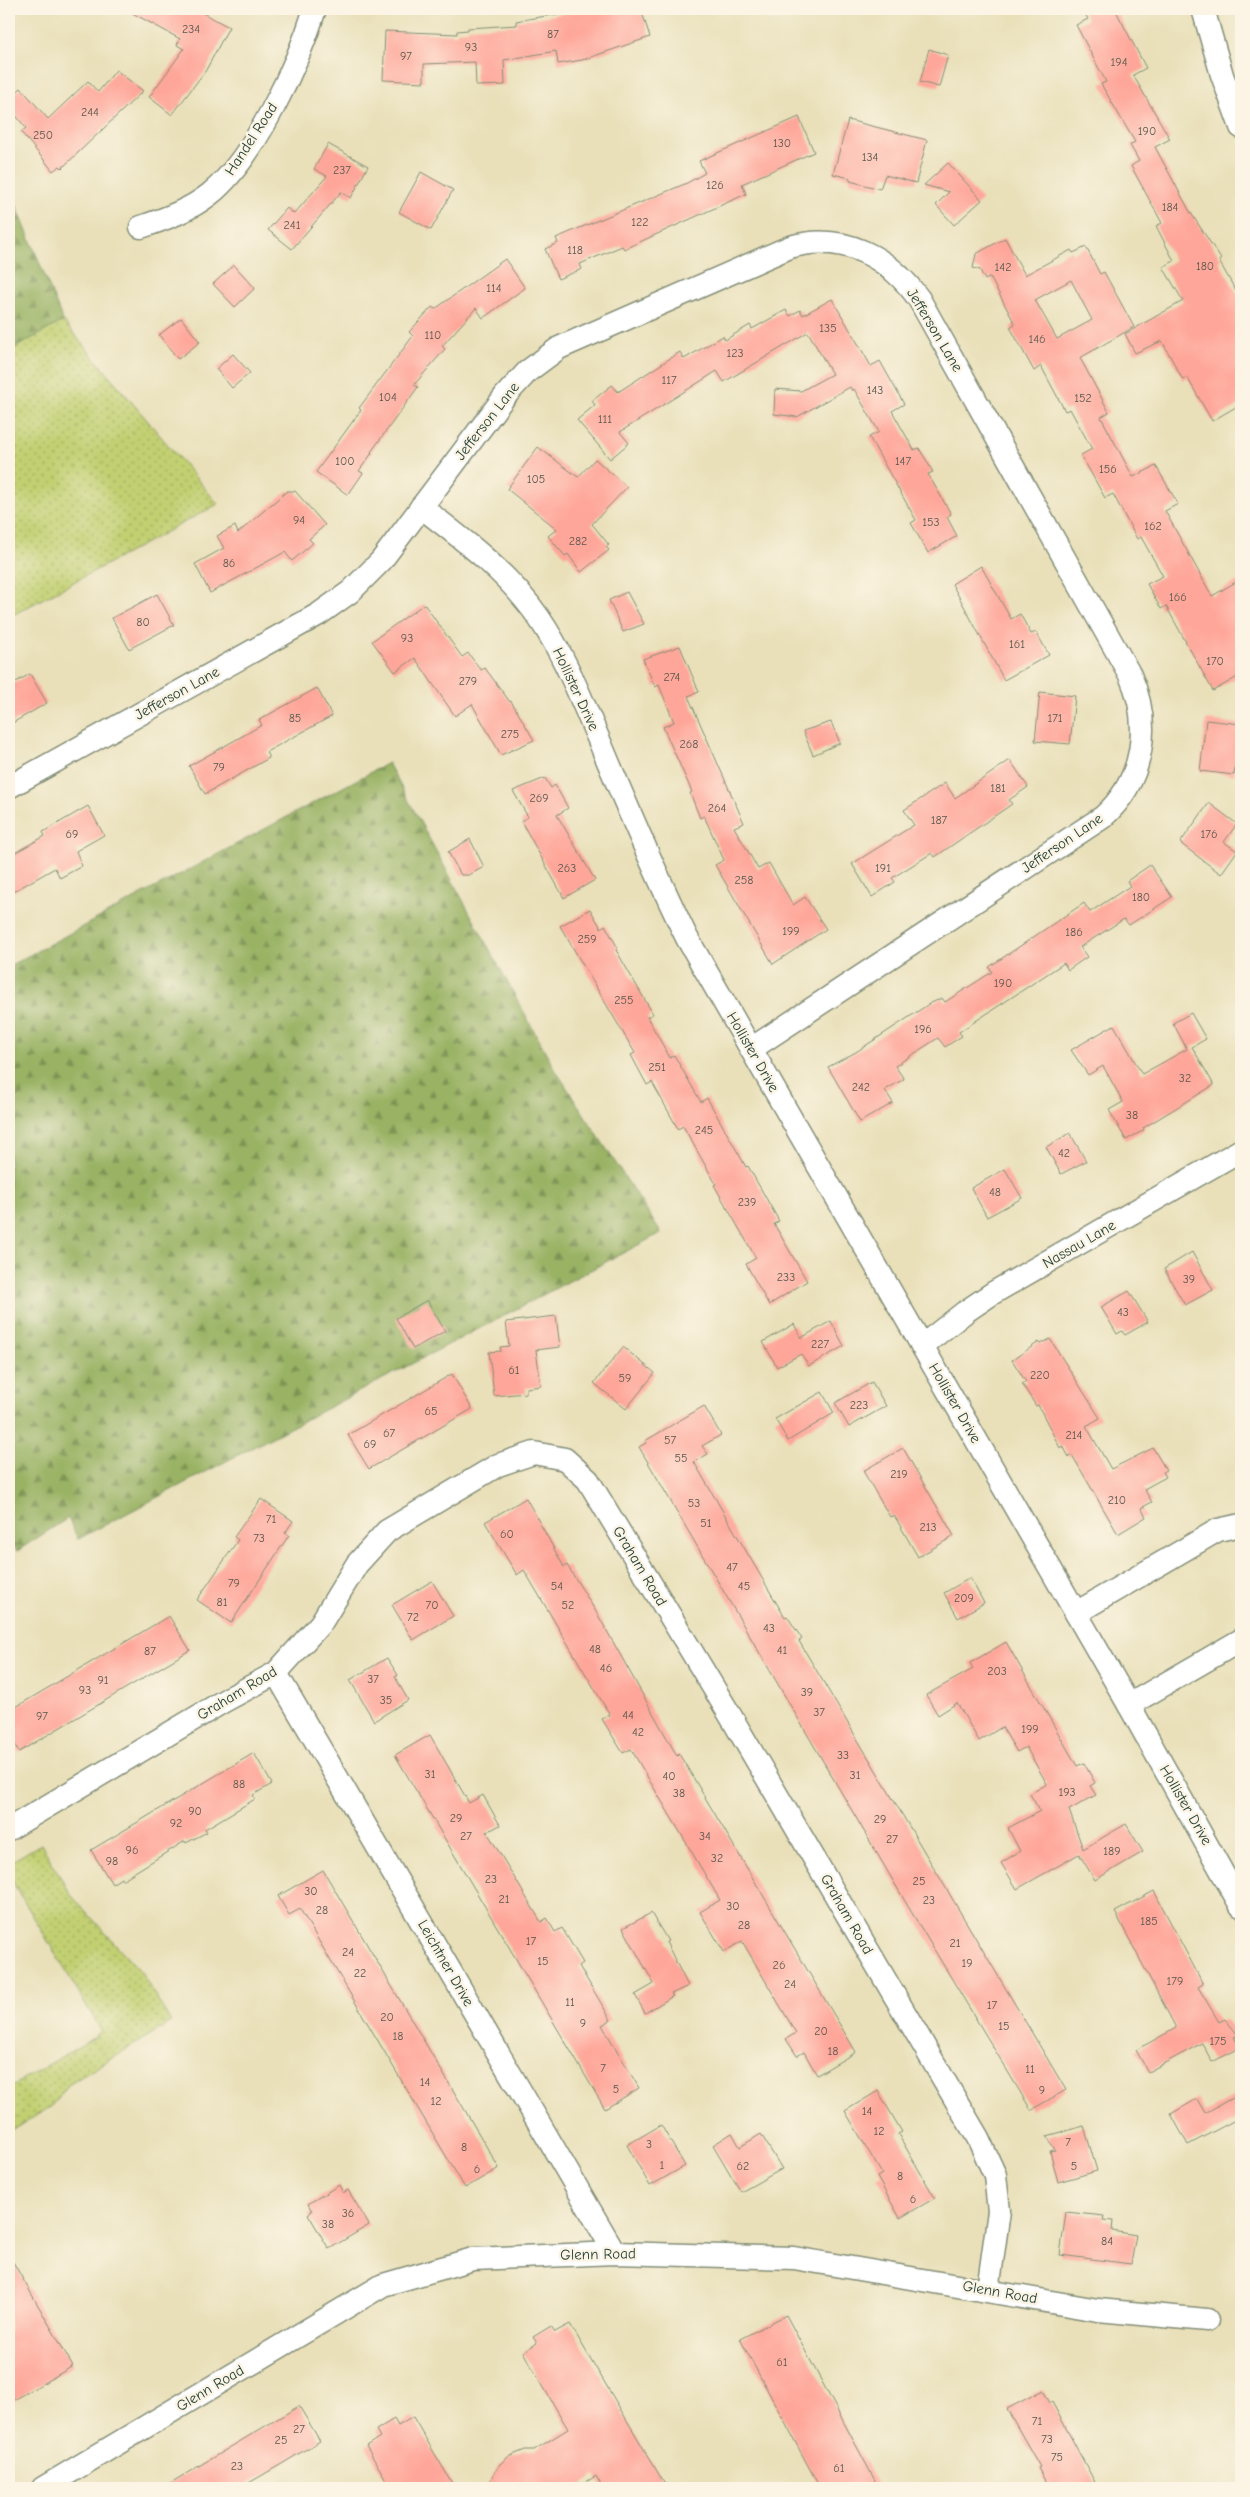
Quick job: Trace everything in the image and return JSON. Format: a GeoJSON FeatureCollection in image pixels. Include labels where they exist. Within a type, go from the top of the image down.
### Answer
{"type":"FeatureCollection","features":[{"type":"Feature","properties":{"kind":"street","name":"Handel Road"},"geometry":{"type":"LineString","coordinates":[[141,227],[177,214],[204,199],[220,185],[254,138],[278,95],[299,53],[315,9]]}},
{"type":"Feature","properties":{"kind":"street"},"geometry":{"type":"LineString","coordinates":[[1204,9],[1222,75],[1241,127]]}},
{"type":"Feature","properties":{"kind":"street","name":"Jefferson Lane"},"geometry":{"type":"LineString","coordinates":[[9,787],[319,614],[350,592],[371,572],[496,406],[516,383],[548,355],[575,340],[790,247],[827,242],[843,244],[865,251],[896,272],[919,299],[1130,675],[1140,704],[1142,719],[1141,750],[1135,770],[1122,795],[1103,817],[751,1049]]}},
{"type":"Feature","properties":{"kind":"street","name":"Hollister Drive"},"geometry":{"type":"LineString","coordinates":[[421,507],[482,555],[506,577],[533,610],[552,638],[570,671],[677,917],[1129,1705],[1241,1906]]}},
{"type":"Feature","properties":{"kind":"street","name":"Nassau Lane"},"geometry":{"type":"LineString","coordinates":[[922,1346],[965,1312],[993,1293],[1241,1150]]}},
{"type":"Feature","properties":{"kind":"street","name":"Graham Road"},"geometry":{"type":"LineString","coordinates":[[9,1829],[276,1673],[320,1623],[357,1564],[387,1531],[498,1465],[534,1453],[565,1459],[588,1480],[730,1715],[978,2138],[995,2175],[999,2211],[988,2290]]}},
{"type":"Feature","properties":{"kind":"street"},"geometry":{"type":"LineString","coordinates":[[1076,1613],[1218,1530],[1241,1525]]}},
{"type":"Feature","properties":{"kind":"street"},"geometry":{"type":"LineString","coordinates":[[1129,1705],[1241,1640]]}},
{"type":"Feature","properties":{"kind":"street","name":"Leichtner Drive"},"geometry":{"type":"LineString","coordinates":[[276,1673],[615,2253]]}},
{"type":"Feature","properties":{"kind":"street","name":"Glenn Road"},"geometry":{"type":"LineString","coordinates":[[43,2488],[383,2285],[473,2258],[615,2253],[794,2258],[1098,2310],[1208,2320]]}},
{"type":"Feature","properties":{"kind":"green space"},"geometry":{"type":"Polygon","coordinates":[[[9,187],[63,321],[9,351],[9,187]]]}},
{"type":"Feature","properties":{"kind":"green space"},"geometry":{"type":"Polygon","coordinates":[[[63,321],[218,504],[9,617],[9,351],[63,321]]]}},
{"type":"Feature","properties":{"kind":"green space"},"geometry":{"type":"Polygon","coordinates":[[[388,763],[556,1071],[661,1233],[78,1539],[68,1518],[17,1551],[9,1538],[9,966],[388,763]]]}},
{"type":"Feature","properties":{"kind":"green space"},"geometry":{"type":"Polygon","coordinates":[[[41,1844],[71,1895],[141,1972],[171,2022],[68,2085],[52,2106],[9,2132],[9,2088],[95,2037],[101,2030],[9,1876],[9,1863],[41,1844]]]}},
{"type":"Feature","properties":{"kind":"building"},"geometry":{"type":"Polygon","coordinates":[[[125,9],[195,9],[229,27],[206,70],[172,115],[149,97],[184,49],[177,45],[180,39],[125,9]]]}},
{"type":"Feature","properties":{"kind":"building"},"geometry":{"type":"Polygon","coordinates":[[[589,9],[641,9],[650,37],[582,60],[558,64],[556,51],[504,60],[505,85],[476,86],[475,62],[424,64],[424,82],[383,80],[385,31],[457,34],[457,31],[468,30],[468,28],[517,25],[516,21],[589,9]]]}},
{"type":"Feature","properties":{"kind":"building"},"geometry":{"type":"Polygon","coordinates":[[[1082,9],[1115,9],[1146,68],[1133,75],[1170,139],[1155,147],[1189,210],[1221,259],[1219,261],[1241,300],[1241,404],[1212,421],[1187,377],[1183,380],[1162,341],[1135,353],[1125,334],[1183,301],[1163,267],[1174,261],[1156,226],[1162,223],[1131,166],[1139,161],[1130,145],[1135,142],[1101,84],[1106,82],[1076,25],[1088,19],[1082,9]]]}},
{"type":"Feature","properties":{"kind":"building"},"geometry":{"type":"Polygon","coordinates":[[[929,49],[948,55],[939,87],[920,82],[929,49]]]}},
{"type":"Feature","properties":{"kind":"building"},"geometry":{"type":"Polygon","coordinates":[[[116,70],[143,91],[62,168],[60,166],[53,171],[21,132],[26,128],[9,107],[9,99],[21,88],[48,119],[88,81],[98,92],[116,70]]]}},
{"type":"Feature","properties":{"kind":"building"},"geometry":{"type":"Polygon","coordinates":[[[799,117],[814,152],[742,184],[746,194],[624,249],[622,246],[580,264],[582,269],[558,279],[545,249],[558,243],[556,238],[687,183],[705,173],[699,161],[799,117]]]}},
{"type":"Feature","properties":{"kind":"building"},"geometry":{"type":"Polygon","coordinates":[[[848,120],[927,140],[916,183],[885,175],[880,189],[833,174],[848,120]]]}},
{"type":"Feature","properties":{"kind":"building"},"geometry":{"type":"Polygon","coordinates":[[[328,144],[368,166],[351,198],[341,192],[292,249],[268,230],[287,208],[294,214],[327,176],[314,169],[328,144]]]}},
{"type":"Feature","properties":{"kind":"building"},"geometry":{"type":"Polygon","coordinates":[[[948,163],[982,200],[954,225],[936,205],[949,192],[924,185],[948,163]]]}},
{"type":"Feature","properties":{"kind":"building"},"geometry":{"type":"Polygon","coordinates":[[[421,172],[453,190],[431,230],[399,212],[421,172]]]}},
{"type":"Feature","properties":{"kind":"building"},"geometry":{"type":"Polygon","coordinates":[[[1005,238],[1025,275],[1071,250],[1073,253],[1086,247],[1100,274],[1104,272],[1134,327],[1080,358],[1109,412],[1101,417],[1133,477],[1156,466],[1178,504],[1165,511],[1212,596],[1241,579],[1241,675],[1213,691],[1166,606],[1161,609],[1147,584],[1163,576],[1141,537],[1137,539],[1113,494],[1105,498],[1081,455],[1092,449],[1070,409],[1065,411],[1041,366],[1034,371],[1010,327],[1015,324],[990,277],[985,280],[980,270],[973,268],[976,254],[1005,238]],[[1071,280],[1035,300],[1057,339],[1092,320],[1071,280]]]}},
{"type":"Feature","properties":{"kind":"building"},"geometry":{"type":"Polygon","coordinates":[[[505,259],[525,288],[483,318],[476,308],[442,346],[445,349],[414,385],[418,387],[371,452],[359,471],[363,473],[348,495],[316,472],[361,410],[359,408],[413,336],[409,332],[432,307],[435,309],[505,259]]]}},
{"type":"Feature","properties":{"kind":"building"},"geometry":{"type":"Polygon","coordinates":[[[234,265],[255,288],[235,307],[213,284],[234,265]]]}},
{"type":"Feature","properties":{"kind":"building"},"geometry":{"type":"Polygon","coordinates":[[[832,299],[871,366],[880,361],[904,404],[892,411],[914,450],[919,448],[933,472],[928,474],[951,514],[947,517],[957,536],[928,553],[911,523],[916,520],[869,437],[879,432],[854,389],[852,391],[850,387],[797,417],[774,414],[775,389],[801,391],[832,374],[808,332],[724,382],[717,371],[620,432],[629,443],[610,459],[577,420],[595,405],[592,401],[612,385],[618,392],[680,352],[684,359],[723,336],[725,340],[750,325],[752,329],[786,310],[790,316],[800,310],[803,315],[832,299]]]}},
{"type":"Feature","properties":{"kind":"building"},"geometry":{"type":"Polygon","coordinates":[[[181,318],[200,342],[178,359],[159,335],[181,318]]]}},
{"type":"Feature","properties":{"kind":"building"},"geometry":{"type":"Polygon","coordinates":[[[233,354],[250,373],[232,388],[216,369],[233,354]]]}},
{"type":"Feature","properties":{"kind":"building"},"geometry":{"type":"Polygon","coordinates":[[[538,447],[578,477],[595,459],[627,487],[592,524],[609,545],[606,547],[609,550],[581,572],[568,554],[565,556],[548,536],[557,529],[507,489],[538,447]]]}},
{"type":"Feature","properties":{"kind":"building"},"geometry":{"type":"Polygon","coordinates":[[[287,491],[295,491],[325,525],[309,539],[313,543],[292,561],[285,552],[210,593],[195,564],[224,548],[217,536],[235,526],[238,533],[287,491]]]}},
{"type":"Feature","properties":{"kind":"building"},"geometry":{"type":"Polygon","coordinates":[[[981,566],[1011,619],[1020,614],[1031,634],[1036,632],[1049,655],[1004,680],[952,584],[981,566]]]}},
{"type":"Feature","properties":{"kind":"building"},"geometry":{"type":"Polygon","coordinates":[[[627,592],[644,624],[623,632],[609,600],[627,592]]]}},
{"type":"Feature","properties":{"kind":"building"},"geometry":{"type":"Polygon","coordinates":[[[157,594],[174,625],[129,649],[112,618],[157,594]]]}},
{"type":"Feature","properties":{"kind":"building"},"geometry":{"type":"Polygon","coordinates":[[[424,604],[462,657],[468,653],[481,670],[485,668],[511,701],[534,740],[501,755],[472,704],[455,716],[415,658],[395,672],[372,641],[424,604]]]}},
{"type":"Feature","properties":{"kind":"building"},"geometry":{"type":"Polygon","coordinates":[[[680,646],[699,692],[688,696],[744,823],[734,827],[758,869],[769,863],[793,905],[805,897],[826,929],[773,964],[715,865],[724,860],[704,816],[700,818],[690,793],[692,792],[663,727],[674,722],[659,685],[655,687],[643,659],[680,646]]]}},
{"type":"Feature","properties":{"kind":"building"},"geometry":{"type":"Polygon","coordinates":[[[30,674],[47,703],[9,725],[9,686],[30,674]]]}},
{"type":"Feature","properties":{"kind":"building"},"geometry":{"type":"Polygon","coordinates":[[[317,688],[332,716],[266,752],[269,758],[205,794],[189,766],[262,725],[259,720],[317,688]]]}},
{"type":"Feature","properties":{"kind":"building"},"geometry":{"type":"Polygon","coordinates":[[[1040,692],[1075,696],[1070,744],[1035,741],[1040,692]]]}},
{"type":"Feature","properties":{"kind":"building"},"geometry":{"type":"Polygon","coordinates":[[[1206,720],[1241,724],[1234,775],[1200,771],[1206,720]]]}},
{"type":"Feature","properties":{"kind":"building"},"geometry":{"type":"Polygon","coordinates":[[[831,722],[840,743],[813,755],[803,731],[831,722]]]}},
{"type":"Feature","properties":{"kind":"building"},"geometry":{"type":"Polygon","coordinates":[[[1010,760],[1028,787],[1009,800],[1012,804],[935,857],[932,853],[892,878],[895,882],[872,897],[852,864],[914,825],[904,810],[945,783],[955,798],[1010,760]]]}},
{"type":"Feature","properties":{"kind":"building"},"geometry":{"type":"Polygon","coordinates":[[[545,778],[551,788],[555,785],[568,808],[557,815],[595,880],[564,898],[521,821],[528,817],[513,791],[545,778]]]}},
{"type":"Feature","properties":{"kind":"building"},"geometry":{"type":"Polygon","coordinates":[[[1209,803],[1237,824],[1224,842],[1237,851],[1221,874],[1180,843],[1209,803]]]}},
{"type":"Feature","properties":{"kind":"building"},"geometry":{"type":"Polygon","coordinates":[[[88,806],[104,835],[76,851],[82,866],[60,878],[55,868],[9,894],[9,856],[45,836],[43,832],[88,806]]]}},
{"type":"Feature","properties":{"kind":"building"},"geometry":{"type":"Polygon","coordinates":[[[470,839],[484,867],[469,875],[461,875],[448,852],[470,839]]]}},
{"type":"Feature","properties":{"kind":"building"},"geometry":{"type":"Polygon","coordinates":[[[1150,865],[1172,897],[1129,925],[1124,919],[1080,947],[1087,957],[1068,970],[1064,963],[959,1032],[962,1036],[945,1047],[938,1038],[895,1066],[904,1079],[885,1090],[893,1103],[860,1122],[828,1067],[856,1052],[929,1004],[942,998],[945,1002],[992,972],[989,967],[1084,903],[1090,912],[1130,886],[1127,881],[1150,865]]]}},
{"type":"Feature","properties":{"kind":"building"},"geometry":{"type":"Polygon","coordinates":[[[590,909],[601,928],[605,925],[618,948],[616,950],[653,1014],[647,1017],[670,1058],[674,1055],[701,1102],[707,1098],[746,1167],[748,1166],[779,1221],[774,1224],[807,1281],[769,1305],[746,1264],[756,1258],[714,1185],[716,1184],[683,1126],[678,1129],[652,1082],[647,1085],[631,1055],[635,1053],[560,926],[590,909]]]}},
{"type":"Feature","properties":{"kind":"building"},"geometry":{"type":"Polygon","coordinates":[[[1191,1013],[1206,1039],[1192,1047],[1214,1085],[1126,1140],[1109,1110],[1123,1102],[1103,1066],[1088,1075],[1071,1050],[1114,1025],[1142,1074],[1187,1049],[1173,1023],[1191,1013]]]}},
{"type":"Feature","properties":{"kind":"building"},"geometry":{"type":"Polygon","coordinates":[[[1070,1133],[1086,1161],[1061,1174],[1046,1147],[1070,1133]]]}},
{"type":"Feature","properties":{"kind":"building"},"geometry":{"type":"Polygon","coordinates":[[[1005,1169],[1022,1198],[987,1217],[971,1188],[1005,1169]]]}},
{"type":"Feature","properties":{"kind":"building"},"geometry":{"type":"Polygon","coordinates":[[[1192,1252],[1213,1290],[1185,1305],[1164,1269],[1192,1252]]]}},
{"type":"Feature","properties":{"kind":"building"},"geometry":{"type":"Polygon","coordinates":[[[1129,1291],[1148,1322],[1125,1335],[1122,1331],[1117,1334],[1101,1307],[1129,1291]]]}},
{"type":"Feature","properties":{"kind":"building"},"geometry":{"type":"Polygon","coordinates":[[[427,1300],[445,1331],[413,1349],[396,1318],[427,1300]]]}},
{"type":"Feature","properties":{"kind":"building"},"geometry":{"type":"Polygon","coordinates":[[[556,1316],[560,1347],[536,1350],[541,1386],[526,1388],[526,1393],[494,1396],[489,1352],[501,1351],[500,1347],[509,1346],[506,1322],[556,1316]]]}},
{"type":"Feature","properties":{"kind":"building"},"geometry":{"type":"Polygon","coordinates":[[[831,1321],[844,1346],[809,1366],[801,1354],[777,1367],[763,1342],[794,1324],[801,1338],[831,1321]]]}},
{"type":"Feature","properties":{"kind":"building"},"geometry":{"type":"Polygon","coordinates":[[[1050,1339],[1100,1418],[1086,1426],[1111,1469],[1153,1448],[1166,1470],[1163,1472],[1166,1477],[1144,1489],[1152,1502],[1141,1508],[1146,1517],[1118,1534],[1072,1455],[1069,1457],[1063,1446],[1060,1448],[1038,1405],[1036,1406],[1022,1384],[1026,1382],[1012,1360],[1039,1342],[1041,1344],[1050,1339]]]}},
{"type":"Feature","properties":{"kind":"building"},"geometry":{"type":"Polygon","coordinates":[[[623,1347],[655,1373],[626,1409],[594,1383],[623,1347]]]}},
{"type":"Feature","properties":{"kind":"building"},"geometry":{"type":"Polygon","coordinates":[[[452,1374],[472,1409],[369,1469],[348,1435],[452,1374]]]}},
{"type":"Feature","properties":{"kind":"building"},"geometry":{"type":"Polygon","coordinates":[[[872,1382],[886,1406],[849,1427],[835,1403],[872,1382]]]}},
{"type":"Feature","properties":{"kind":"building"},"geometry":{"type":"Polygon","coordinates":[[[822,1392],[834,1413],[788,1441],[775,1419],[822,1392]]]}},
{"type":"Feature","properties":{"kind":"building"},"geometry":{"type":"Polygon","coordinates":[[[704,1406],[721,1435],[702,1446],[708,1454],[694,1462],[780,1609],[785,1617],[787,1616],[802,1639],[799,1641],[1066,2090],[1031,2110],[909,1908],[639,1447],[646,1443],[645,1441],[704,1406]]]}},
{"type":"Feature","properties":{"kind":"building"},"geometry":{"type":"Polygon","coordinates":[[[903,1448],[954,1536],[918,1557],[894,1515],[890,1517],[863,1471],[903,1448]]]}},
{"type":"Feature","properties":{"kind":"building"},"geometry":{"type":"Polygon","coordinates":[[[526,1498],[564,1567],[567,1565],[598,1615],[677,1756],[679,1754],[687,1767],[856,2052],[817,2075],[804,2052],[797,2056],[786,2039],[796,2033],[742,1941],[724,1952],[700,1912],[720,1900],[631,1749],[623,1753],[602,1719],[610,1715],[524,1570],[517,1575],[485,1522],[526,1498]]]}},
{"type":"Feature","properties":{"kind":"building"},"geometry":{"type":"Polygon","coordinates":[[[261,1499],[293,1521],[285,1533],[289,1535],[231,1623],[197,1600],[238,1540],[234,1537],[261,1499]]]}},
{"type":"Feature","properties":{"kind":"building"},"geometry":{"type":"Polygon","coordinates":[[[970,1578],[984,1603],[958,1618],[944,1593],[970,1578]]]}},
{"type":"Feature","properties":{"kind":"building"},"geometry":{"type":"Polygon","coordinates":[[[432,1581],[453,1616],[413,1640],[392,1605],[432,1581]]]}},
{"type":"Feature","properties":{"kind":"building"},"geometry":{"type":"Polygon","coordinates":[[[169,1616],[190,1650],[19,1752],[9,1734],[9,1711],[169,1616]]]}},
{"type":"Feature","properties":{"kind":"building"},"geometry":{"type":"Polygon","coordinates":[[[1006,1642],[1077,1766],[1084,1763],[1095,1783],[1090,1786],[1096,1795],[1069,1810],[1083,1849],[1126,1824],[1143,1852],[1095,1880],[1079,1854],[1017,1889],[1001,1863],[1020,1851],[1008,1828],[1040,1811],[1030,1794],[1047,1784],[1026,1747],[1017,1752],[1002,1727],[979,1741],[957,1703],[938,1715],[926,1695],[973,1669],[970,1663],[1006,1642]]]}},
{"type":"Feature","properties":{"kind":"building"},"geometry":{"type":"Polygon","coordinates":[[[387,1658],[398,1675],[395,1677],[408,1700],[374,1721],[350,1680],[387,1658]]]}},
{"type":"Feature","properties":{"kind":"building"},"geometry":{"type":"Polygon","coordinates":[[[430,1735],[469,1803],[483,1795],[500,1825],[487,1832],[541,1922],[547,1918],[555,1932],[562,1928],[583,1963],[579,1966],[611,2020],[602,2025],[639,2088],[605,2109],[395,1755],[430,1735]]]}},
{"type":"Feature","properties":{"kind":"building"},"geometry":{"type":"Polygon","coordinates":[[[254,1753],[272,1784],[253,1795],[255,1799],[205,1829],[207,1832],[186,1843],[185,1841],[122,1880],[121,1878],[112,1884],[91,1850],[254,1753]]]}},
{"type":"Feature","properties":{"kind":"building"},"geometry":{"type":"Polygon","coordinates":[[[323,1870],[499,2168],[465,2188],[300,1909],[289,1915],[278,1896],[323,1870]]]}},
{"type":"Feature","properties":{"kind":"building"},"geometry":{"type":"Polygon","coordinates":[[[1154,1891],[1203,1984],[1198,1987],[1219,2022],[1225,2019],[1238,2035],[1234,2037],[1240,2048],[1212,2062],[1202,2043],[1148,2072],[1136,2050],[1176,2028],[1115,1912],[1154,1891]]]}},
{"type":"Feature","properties":{"kind":"building"},"geometry":{"type":"Polygon","coordinates":[[[651,1913],[668,1941],[666,1942],[688,1986],[671,1994],[673,1996],[645,2013],[635,1995],[654,1984],[623,1928],[651,1913]]]}},
{"type":"Feature","properties":{"kind":"building"},"geometry":{"type":"Polygon","coordinates":[[[878,2091],[902,2132],[898,2134],[935,2198],[900,2218],[877,2177],[882,2174],[845,2111],[878,2091]]]}},
{"type":"Feature","properties":{"kind":"building"},"geometry":{"type":"Polygon","coordinates":[[[1241,2093],[1241,2117],[1188,2145],[1171,2114],[1197,2099],[1205,2113],[1241,2093]]]}},
{"type":"Feature","properties":{"kind":"building"},"geometry":{"type":"Polygon","coordinates":[[[661,2125],[685,2166],[650,2186],[627,2145],[661,2125]]]}},
{"type":"Feature","properties":{"kind":"building"},"geometry":{"type":"Polygon","coordinates":[[[1084,2126],[1097,2171],[1058,2182],[1050,2151],[1055,2150],[1047,2136],[1084,2126]]]}},
{"type":"Feature","properties":{"kind":"building"},"geometry":{"type":"Polygon","coordinates":[[[732,2133],[740,2147],[761,2134],[782,2169],[741,2192],[713,2145],[732,2133]]]}},
{"type":"Feature","properties":{"kind":"building"},"geometry":{"type":"Polygon","coordinates":[[[339,2185],[343,2193],[348,2190],[369,2225],[329,2249],[308,2214],[312,2211],[308,2204],[339,2185]]]}},
{"type":"Feature","properties":{"kind":"building"},"geometry":{"type":"Polygon","coordinates":[[[1066,2212],[1104,2216],[1103,2220],[1113,2221],[1112,2231],[1136,2235],[1131,2264],[1060,2255],[1066,2212]]]}},
{"type":"Feature","properties":{"kind":"building"},"geometry":{"type":"Polygon","coordinates":[[[9,2255],[73,2366],[9,2403],[9,2255]]]}},
{"type":"Feature","properties":{"kind":"building"},"geometry":{"type":"Polygon","coordinates":[[[786,2315],[879,2488],[820,2488],[740,2339],[786,2315]]]}},
{"type":"Feature","properties":{"kind":"building"},"geometry":{"type":"Polygon","coordinates":[[[570,2324],[667,2488],[603,2488],[596,2476],[576,2488],[485,2488],[500,2464],[508,2457],[525,2450],[534,2450],[568,2429],[523,2352],[537,2343],[533,2337],[551,2326],[555,2332],[570,2324]]]}},
{"type":"Feature","properties":{"kind":"building"},"geometry":{"type":"Polygon","coordinates":[[[1043,2390],[1050,2403],[1052,2402],[1098,2488],[1049,2488],[1038,2468],[1040,2467],[1007,2409],[1043,2390]]]}},
{"type":"Feature","properties":{"kind":"building"},"geometry":{"type":"Polygon","coordinates":[[[299,2406],[320,2441],[280,2465],[240,2488],[162,2488],[299,2406]]]}},
{"type":"Feature","properties":{"kind":"building"},"geometry":{"type":"Polygon","coordinates":[[[413,2417],[455,2488],[391,2488],[366,2446],[380,2437],[376,2430],[394,2419],[398,2426],[413,2417]]]}}]}
